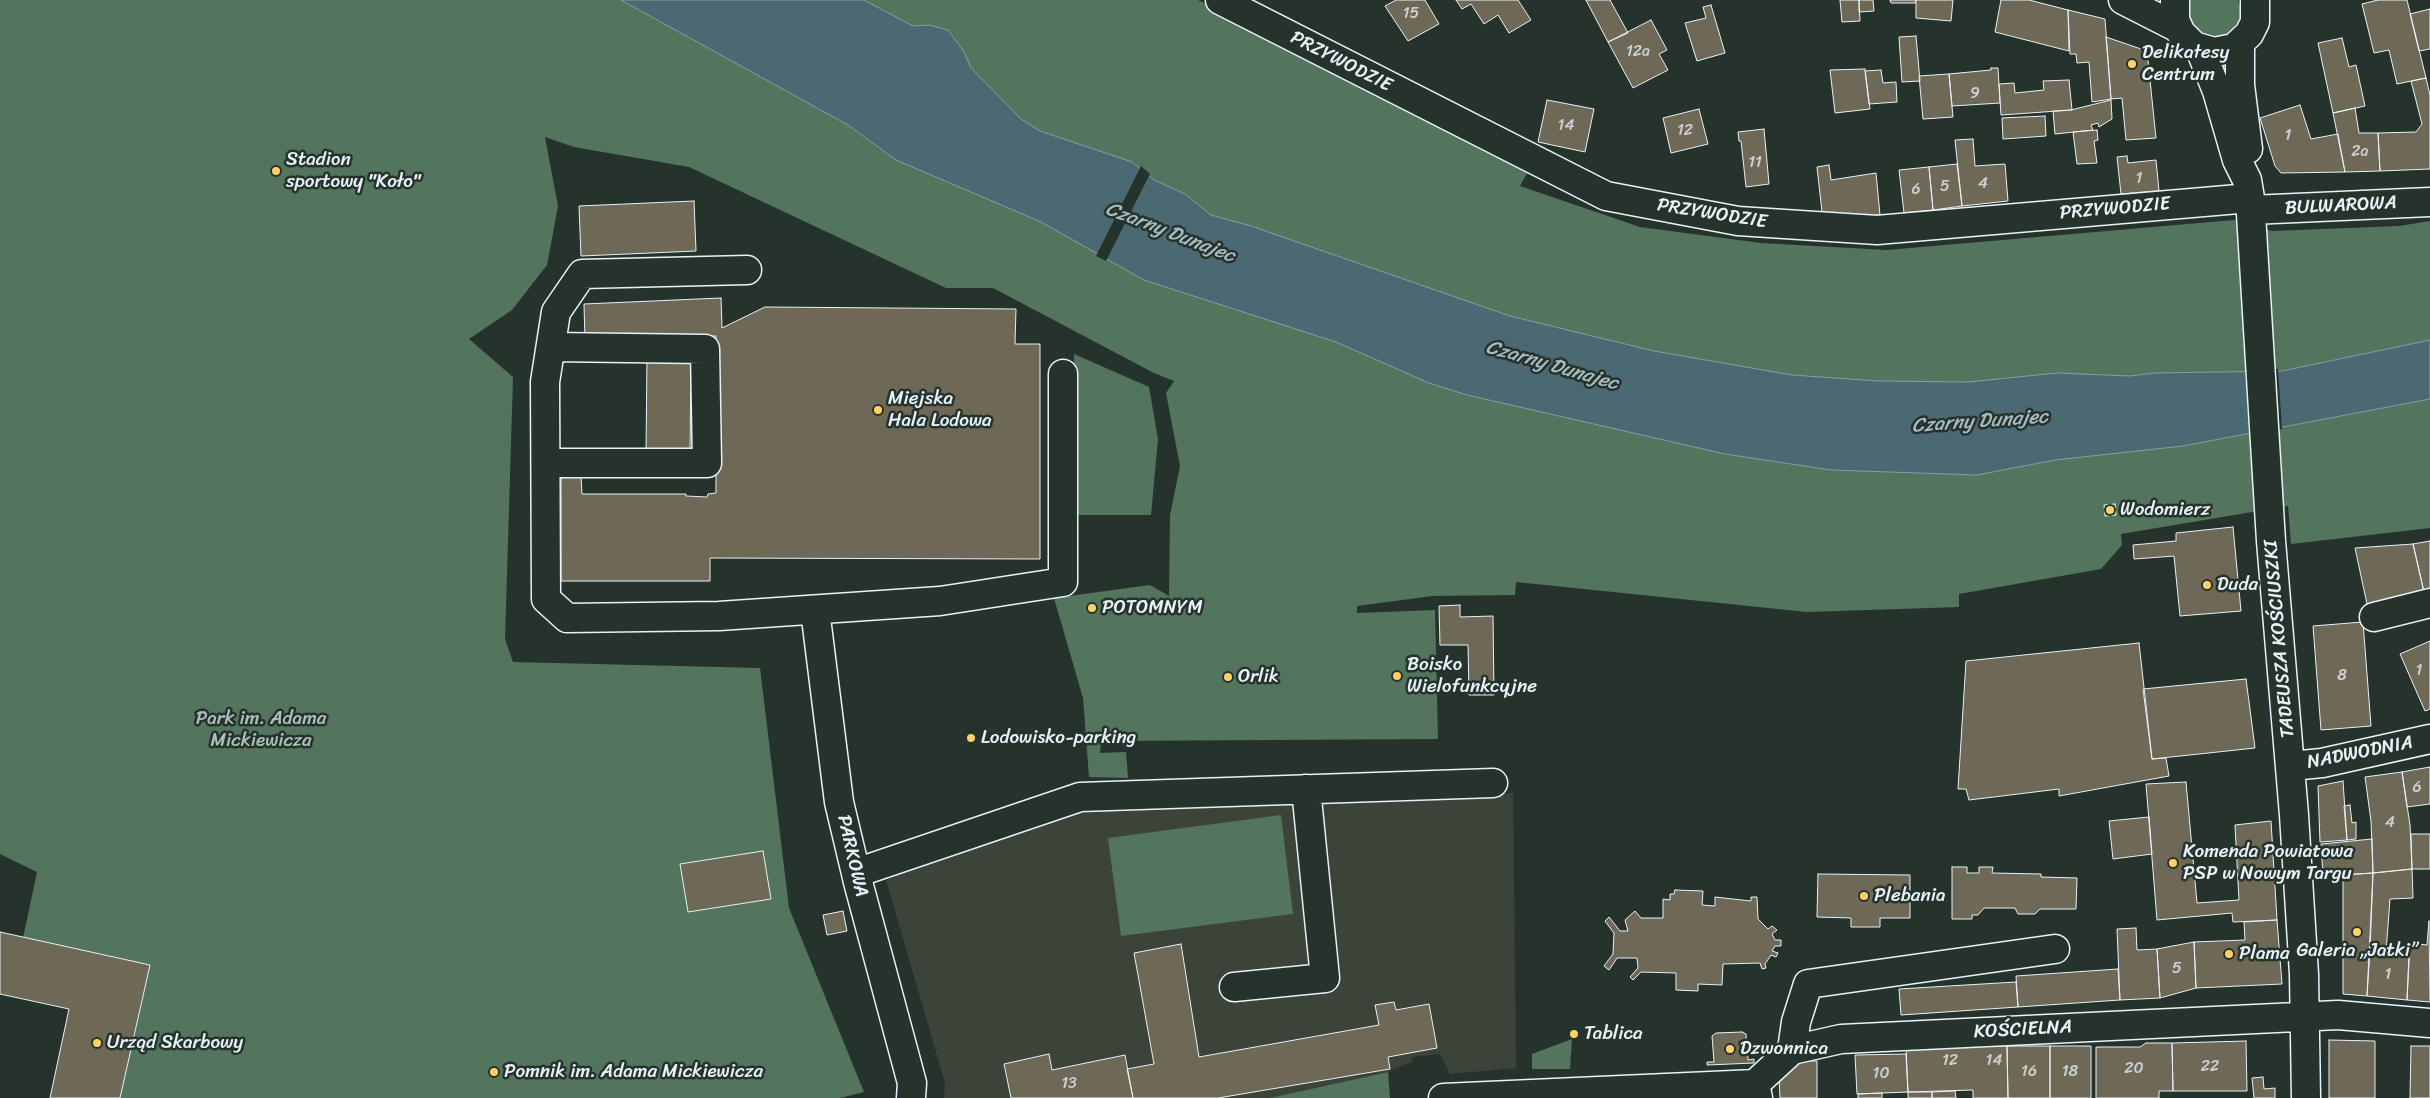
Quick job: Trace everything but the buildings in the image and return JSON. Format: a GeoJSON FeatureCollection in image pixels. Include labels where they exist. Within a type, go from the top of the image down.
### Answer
{"type":"FeatureCollection","features":[{"type":"Feature","properties":{"kind":"street","name":"PRZYWODZIE"},"geometry":{"type":"LineString","coordinates":[[1220,0],[1597,192],[1615,198],[1738,221],[1877,230],[2250,201]]}},
{"type":"Feature","properties":{"kind":"street"},"geometry":{"type":"LineString","coordinates":[[2124,0],[2178,28]]}},
{"type":"Feature","properties":{"kind":"street"},"geometry":{"type":"LineString","coordinates":[[2176,0],[2174,13],[2178,28],[2189,43],[2200,49],[2220,52],[2240,44],[2252,29],[2258,3]]}},
{"type":"Feature","properties":{"kind":"street","name":"TADEUSZA KOŚCIUSZKI"},"geometry":{"type":"LineString","coordinates":[[2240,44],[2240,85],[2249,157],[2271,549],[2291,766],[2306,1017],[2306,1098]]}},
{"type":"Feature","properties":{"kind":"street","name":"TADEUSZA KOŚCIUSZKI"},"geometry":{"type":"LineString","coordinates":[[2200,49],[2217,91],[2250,201]]}},
{"type":"Feature","properties":{"kind":"street","name":"BULWAROWA"},"geometry":{"type":"LineString","coordinates":[[2250,201],[2430,202]]}},
{"type":"Feature","properties":{"kind":"street"},"geometry":{"type":"LineString","coordinates":[[748,270],[582,274],[556,312],[545,382],[546,599],[568,618],[719,616],[940,601],[1063,582],[1063,374]]}},
{"type":"Feature","properties":{"kind":"street"},"geometry":{"type":"LineString","coordinates":[[546,463],[707,464],[705,349],[551,346]]}},
{"type":"Feature","properties":{"kind":"street"},"geometry":{"type":"LineString","coordinates":[[2374,617],[2430,603]]}},
{"type":"Feature","properties":{"kind":"street","name":"PARKOWA"},"geometry":{"type":"LineString","coordinates":[[815,610],[835,772],[856,873],[912,1083],[910,1098]]}},
{"type":"Feature","properties":{"kind":"street","name":"NADWODNIA"},"geometry":{"type":"LineString","coordinates":[[2291,766],[2322,762],[2430,739]]}},
{"type":"Feature","properties":{"kind":"street"},"geometry":{"type":"LineString","coordinates":[[856,873],[1080,797],[1493,783]]}},
{"type":"Feature","properties":{"kind":"street"},"geometry":{"type":"LineString","coordinates":[[1234,987],[1325,978],[1306,789]]}},
{"type":"Feature","properties":{"kind":"street"},"geometry":{"type":"LineString","coordinates":[[1792,1050],[1796,1022],[1808,984],[2055,949]]}},
{"type":"Feature","properties":{"kind":"street","name":"KOŚCIELNA"},"geometry":{"type":"LineString","coordinates":[[1443,1098],[1756,1091],[1792,1050],[1841,1039],[2338,1015],[2430,1023]]}},
{"type":"Feature","properties":{"kind":"shaded area"},"geometry":{"type":"Polygon","coordinates":[[[1513,793],[1516,1068],[1450,1074],[1440,1054],[1412,1057],[1413,1061],[1388,1072],[1270,1098],[944,1098],[945,1083],[886,880],[1092,803],[1513,793]]]}},
{"type":"Feature","properties":{"kind":"green space","name":"Park im. Adama Mickiewicza"},"geometry":{"type":"Polygon","coordinates":[[[0,0],[621,0],[848,125],[896,160],[1041,222],[1144,280],[1336,342],[1429,383],[1467,395],[1725,454],[1831,470],[1977,475],[2055,460],[2183,446],[2430,399],[2430,528],[2291,544],[2288,506],[2121,534],[2122,545],[2101,569],[1959,594],[1959,607],[1807,612],[1516,582],[1515,595],[1432,596],[1357,606],[1357,613],[1435,610],[1438,739],[1101,741],[1100,753],[1126,752],[1128,778],[1089,777],[1083,698],[1054,598],[1150,585],[1169,596],[1170,515],[1180,466],[1166,393],[1174,381],[1154,373],[993,288],[946,288],[689,167],[574,147],[545,137],[558,206],[547,265],[512,310],[469,339],[513,377],[505,639],[513,662],[760,668],[789,908],[864,1092],[840,1098],[120,1098],[150,965],[23,938],[37,872],[0,854],[0,0]]]}},
{"type":"Feature","properties":{"kind":"green space"},"geometry":{"type":"Polygon","coordinates":[[[864,0],[1198,0],[1531,166],[1520,186],[1640,227],[1761,243],[1887,250],[2234,220],[2272,231],[2399,226],[2430,221],[2430,340],[2282,371],[2154,373],[2130,376],[2057,373],[1968,382],[1878,381],[1792,375],[1654,351],[1510,316],[1251,226],[1211,215],[1185,194],[1154,180],[1132,162],[1040,131],[1021,119],[971,68],[964,52],[948,30],[929,25],[913,26],[864,0]]]}},
{"type":"Feature","properties":{"kind":"green space"},"geometry":{"type":"Polygon","coordinates":[[[2190,0],[2238,0],[2240,18],[2234,28],[2225,35],[2214,37],[2204,35],[2196,30],[2190,22],[2188,13],[2190,0]]]}},
{"type":"Feature","properties":{"kind":"green space"},"geometry":{"type":"Polygon","coordinates":[[[1074,354],[1149,387],[1158,439],[1151,515],[1073,515],[1074,354]]]}},
{"type":"Feature","properties":{"kind":"green space"},"geometry":{"type":"Polygon","coordinates":[[[1281,815],[1293,914],[1121,936],[1108,838],[1281,815]]]}},
{"type":"Feature","properties":{"kind":"green space"},"geometry":{"type":"Polygon","coordinates":[[[1572,1039],[1570,1069],[1532,1069],[1532,1054],[1572,1039]]]}},
{"type":"Feature","properties":{"kind":"green space"},"geometry":{"type":"Polygon","coordinates":[[[1388,1072],[1390,1098],[1270,1098],[1388,1072]]]}},
{"type":"Feature","properties":{"kind":"water","name":"Czarny Dunajec"},"geometry":{"type":"Polygon","coordinates":[[[621,0],[864,0],[913,26],[929,25],[948,30],[964,52],[971,68],[1021,119],[1040,131],[1132,162],[1154,180],[1185,194],[1211,215],[1251,226],[1510,316],[1654,351],[1792,375],[1878,381],[1968,382],[2057,373],[2130,376],[2154,373],[2282,371],[2430,340],[2430,399],[2183,446],[2055,460],[1977,475],[1831,470],[1725,454],[1467,395],[1429,383],[1336,342],[1144,280],[1041,222],[896,160],[848,125],[621,0]]]}},
{"type":"Feature","properties":{"kind":"pier"},"geometry":{"type":"Polygon","coordinates":[[[1141,166],[1150,174],[1106,261],[1096,256],[1141,166]]]}},
{"type":"Feature","properties":{"kind":"pier"},"geometry":{"type":"Polygon","coordinates":[[[2245,369],[2278,369],[2282,429],[2249,435],[2245,369]]]}},
{"type":"Feature","properties":{"kind":"place","name":"Delikatesy Centrum"},"geometry":{"type":"Point","coordinates":[2132,64]}},
{"type":"Feature","properties":{"kind":"place","name":"Stadion sportowy \"Koło\""},"geometry":{"type":"Point","coordinates":[276,171]}},
{"type":"Feature","properties":{"kind":"place","name":"Miejska Hala Lodowa"},"geometry":{"type":"Point","coordinates":[878,410]}},
{"type":"Feature","properties":{"kind":"place","name":"Wodomierz"},"geometry":{"type":"Point","coordinates":[2110,510]}},
{"type":"Feature","properties":{"kind":"place","name":"Duda"},"geometry":{"type":"Point","coordinates":[2207,585]}},
{"type":"Feature","properties":{"kind":"place","name":"POTOMNYM"},"geometry":{"type":"Point","coordinates":[1092,608]}},
{"type":"Feature","properties":{"kind":"place","name":"Boisko Wielofunkcyjne"},"geometry":{"type":"Point","coordinates":[1397,676]}},
{"type":"Feature","properties":{"kind":"place","name":"Orlik"},"geometry":{"type":"Point","coordinates":[1228,677]}},
{"type":"Feature","properties":{"kind":"place","name":"Lodowisko-parking"},"geometry":{"type":"Point","coordinates":[971,738]}},
{"type":"Feature","properties":{"kind":"place","name":"Komenda Powiatowa PSP w Nowym Targu"},"geometry":{"type":"Point","coordinates":[2173,863]}},
{"type":"Feature","properties":{"kind":"place","name":"Plebania"},"geometry":{"type":"Point","coordinates":[1864,896]}},
{"type":"Feature","properties":{"kind":"place","name":"Galeria „Jatki”"},"geometry":{"type":"Point","coordinates":[2357,932]}},
{"type":"Feature","properties":{"kind":"place","name":"Plama"},"geometry":{"type":"Point","coordinates":[2229,954]}},
{"type":"Feature","properties":{"kind":"place","name":"Tablica"},"geometry":{"type":"Point","coordinates":[1574,1034]}},
{"type":"Feature","properties":{"kind":"place","name":"Urząd Skarbowy"},"geometry":{"type":"Point","coordinates":[97,1043]}},
{"type":"Feature","properties":{"kind":"place","name":"Dzwonnica"},"geometry":{"type":"Point","coordinates":[1730,1049]}},
{"type":"Feature","properties":{"kind":"place","name":"Pomnik im. Adama Mickiewicza"},"geometry":{"type":"Point","coordinates":[494,1072]}}]}
